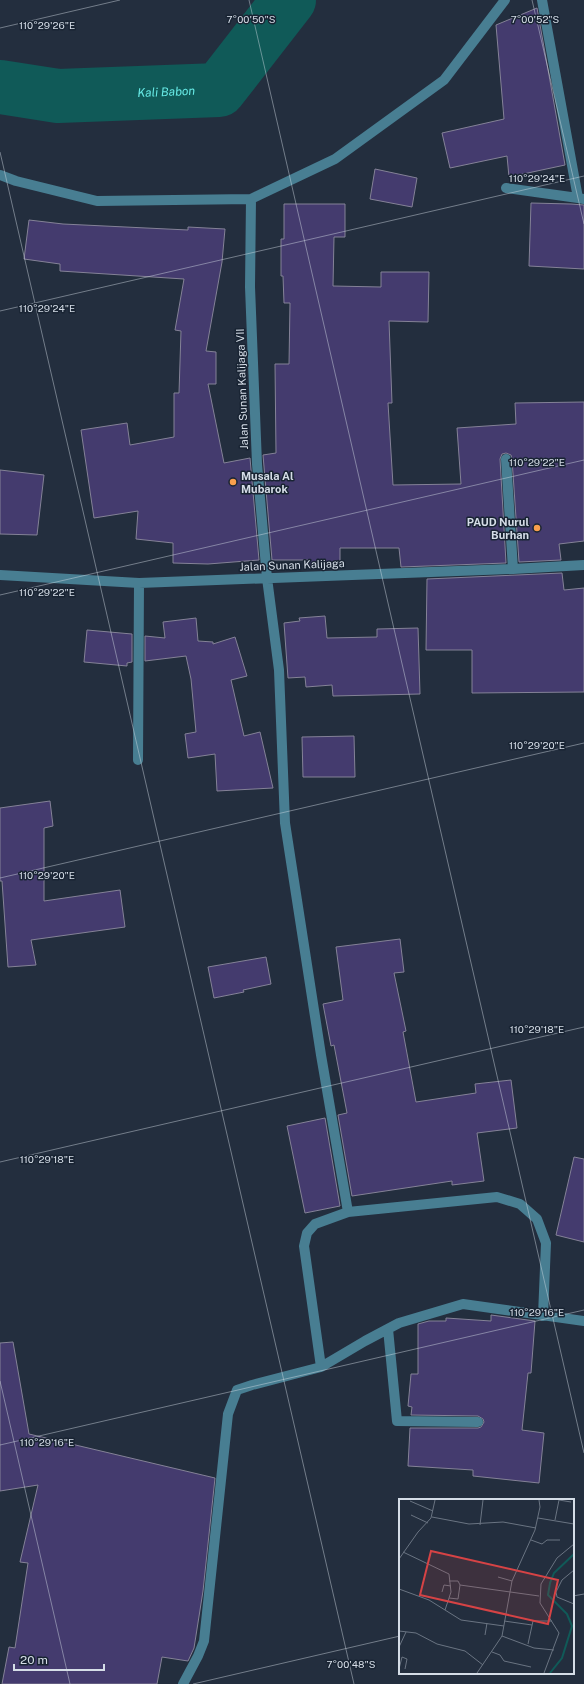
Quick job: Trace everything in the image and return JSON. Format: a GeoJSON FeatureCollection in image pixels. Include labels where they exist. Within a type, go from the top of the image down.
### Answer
{"type":"FeatureCollection","features":[{"type":"Feature","properties":{"kind":"street"},"geometry":{"type":"LineString","coordinates":[[0,176],[97,202],[251,199],[335,159],[444,80],[505,0]]}},
{"type":"Feature","properties":{"kind":"street"},"geometry":{"type":"LineString","coordinates":[[506,188],[581,199],[542,0]]}},
{"type":"Feature","properties":{"kind":"street","name":"Jalan Sunan Kalijaga VII"},"geometry":{"type":"LineString","coordinates":[[251,199],[250,287],[257,449],[267,578],[279,670],[285,823],[321,1055],[348,1212]]}},
{"type":"Feature","properties":{"kind":"street"},"geometry":{"type":"LineString","coordinates":[[506,459],[513,569]]}},
{"type":"Feature","properties":{"kind":"street","name":"Jalan Sunan Kalijaga"},"geometry":{"type":"LineString","coordinates":[[0,575],[139,583],[584,565]]}},
{"type":"Feature","properties":{"kind":"street"},"geometry":{"type":"LineString","coordinates":[[138,760],[139,583]]}},
{"type":"Feature","properties":{"kind":"street"},"geometry":{"type":"LineString","coordinates":[[321,1367],[304,1246],[307,1233],[315,1224],[348,1212],[497,1197],[520,1204],[537,1219],[546,1243],[543,1316]]}},
{"type":"Feature","properties":{"kind":"street"},"geometry":{"type":"LineString","coordinates":[[183,1684],[204,1641],[228,1414],[237,1390],[321,1367],[399,1323],[463,1304],[584,1321]]}},
{"type":"Feature","properties":{"kind":"street"},"geometry":{"type":"LineString","coordinates":[[388,1329],[397,1421],[478,1422]]}},
{"type":"Feature","properties":{"kind":"building"},"geometry":{"type":"Polygon","coordinates":[[[537,8],[565,165],[509,177],[507,156],[450,168],[442,133],[504,119],[496,25],[537,8]]]}},
{"type":"Feature","properties":{"kind":"building"},"geometry":{"type":"Polygon","coordinates":[[[375,169],[417,178],[412,207],[370,199],[375,169]]]}},
{"type":"Feature","properties":{"kind":"building"},"geometry":{"type":"Polygon","coordinates":[[[531,203],[584,205],[584,269],[529,266],[531,203]]]}},
{"type":"Feature","properties":{"kind":"building"},"geometry":{"type":"Polygon","coordinates":[[[284,204],[345,204],[345,237],[334,237],[333,286],[381,287],[381,272],[429,272],[428,322],[389,321],[392,403],[388,403],[393,485],[461,484],[457,428],[516,424],[515,403],[584,402],[584,541],[559,544],[561,560],[519,562],[512,459],[511,455],[506,453],[502,454],[500,459],[506,563],[401,567],[399,548],[340,548],[340,566],[308,566],[308,560],[272,560],[263,455],[276,453],[275,364],[289,364],[290,303],[284,303],[283,276],[281,276],[281,239],[284,239],[284,204]]]}},
{"type":"Feature","properties":{"kind":"building"},"geometry":{"type":"Polygon","coordinates":[[[29,220],[63,224],[188,230],[188,227],[225,229],[222,262],[206,351],[216,352],[216,384],[208,384],[224,463],[250,458],[259,560],[208,564],[173,563],[173,543],[136,539],[138,511],[94,518],[81,430],[127,423],[130,445],[174,437],[174,393],[179,393],[181,331],[175,330],[184,279],[60,271],[60,264],[24,259],[29,220]]]}},
{"type":"Feature","properties":{"kind":"building"},"geometry":{"type":"Polygon","coordinates":[[[0,470],[44,475],[37,535],[0,534],[0,470]]]}},
{"type":"Feature","properties":{"kind":"building"},"geometry":{"type":"Polygon","coordinates":[[[562,573],[564,590],[584,588],[584,692],[472,693],[472,650],[426,650],[427,579],[562,573]]]}},
{"type":"Feature","properties":{"kind":"building"},"geometry":{"type":"Polygon","coordinates":[[[325,616],[327,638],[377,637],[377,629],[418,628],[420,694],[333,696],[332,685],[306,687],[305,677],[288,678],[284,623],[300,621],[299,618],[325,616]]]}},
{"type":"Feature","properties":{"kind":"building"},"geometry":{"type":"Polygon","coordinates":[[[196,618],[198,641],[213,642],[213,644],[235,637],[247,676],[231,680],[244,736],[260,732],[273,788],[217,791],[215,754],[188,758],[185,734],[196,732],[191,679],[186,656],[145,661],[145,636],[165,638],[163,622],[196,618]]]}},
{"type":"Feature","properties":{"kind":"building"},"geometry":{"type":"Polygon","coordinates":[[[87,630],[132,634],[132,662],[127,663],[127,666],[84,662],[87,630]]]}},
{"type":"Feature","properties":{"kind":"building"},"geometry":{"type":"Polygon","coordinates":[[[354,736],[355,777],[303,777],[302,737],[354,736]]]}},
{"type":"Feature","properties":{"kind":"building"},"geometry":{"type":"Polygon","coordinates":[[[50,801],[53,826],[44,828],[44,901],[120,890],[125,927],[31,940],[36,965],[8,967],[2,881],[0,881],[0,808],[50,801]]]}},
{"type":"Feature","properties":{"kind":"building"},"geometry":{"type":"Polygon","coordinates":[[[400,939],[404,972],[394,973],[406,1031],[403,1032],[416,1102],[476,1093],[475,1084],[511,1080],[517,1128],[477,1133],[484,1181],[452,1185],[452,1181],[352,1196],[338,1115],[347,1113],[334,1045],[331,1046],[323,1004],[343,1000],[336,947],[400,939]]]}},
{"type":"Feature","properties":{"kind":"building"},"geometry":{"type":"Polygon","coordinates":[[[266,957],[271,984],[243,990],[244,992],[214,998],[208,967],[266,957]]]}},
{"type":"Feature","properties":{"kind":"building"},"geometry":{"type":"Polygon","coordinates":[[[325,1118],[340,1206],[305,1213],[287,1126],[325,1118]]]}},
{"type":"Feature","properties":{"kind":"building"},"geometry":{"type":"Polygon","coordinates":[[[574,1157],[584,1159],[584,1242],[556,1235],[574,1157]]]}},
{"type":"Feature","properties":{"kind":"building"},"geometry":{"type":"Polygon","coordinates":[[[491,1315],[535,1321],[531,1373],[528,1373],[522,1430],[544,1433],[539,1483],[473,1476],[473,1470],[408,1466],[410,1428],[478,1428],[481,1427],[484,1422],[483,1419],[478,1416],[411,1415],[412,1407],[408,1406],[411,1374],[418,1374],[418,1324],[429,1321],[446,1321],[446,1318],[491,1321],[491,1315]]]}},
{"type":"Feature","properties":{"kind":"building"},"geometry":{"type":"Polygon","coordinates":[[[13,1342],[29,1434],[215,1478],[203,1591],[194,1648],[188,1661],[162,1657],[157,1684],[2,1684],[9,1647],[15,1648],[28,1563],[20,1562],[38,1485],[0,1491],[0,1343],[13,1342]]]}},
{"type":"Feature","properties":{"kind":"waterway","name":"Kali Babon"},"geometry":{"type":"LineString","coordinates":[[0,87],[58,96],[219,90],[289,0]]}},
{"type":"Feature","properties":{"kind":"place","name":"Musala Al Mubarok"},"geometry":{"type":"Point","coordinates":[233,482]}},
{"type":"Feature","properties":{"kind":"place","name":"PAUD Nurul Burhan"},"geometry":{"type":"Point","coordinates":[537,528]}}]}
